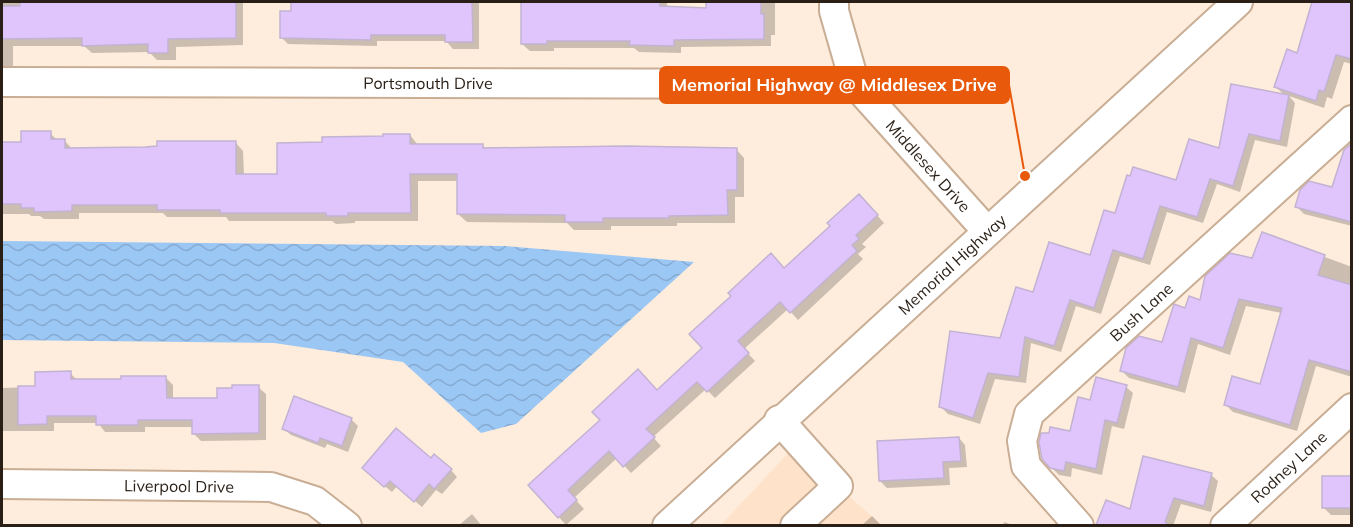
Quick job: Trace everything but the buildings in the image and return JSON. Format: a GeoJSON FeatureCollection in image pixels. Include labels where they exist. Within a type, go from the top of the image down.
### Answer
{"type":"FeatureCollection","features":[{"type":"Feature","properties":{"kind":"street","name":"Middlesex Drive"},"geometry":{"type":"LineString","coordinates":[[834,2],[834,11],[855,84],[986,230]]}},
{"type":"Feature","properties":{"kind":"street","name":"Memorial Highway"},"geometry":{"type":"LineString","coordinates":[[666,525],[1238,2]]}},
{"type":"Feature","properties":{"kind":"street","name":"Portsmouth Drive"},"geometry":{"type":"LineString","coordinates":[[2,82],[855,84]]}},
{"type":"Feature","properties":{"kind":"street","name":"Bush Lane"},"geometry":{"type":"LineString","coordinates":[[1079,525],[1026,466],[1022,441],[1029,414],[1352,120]]}},
{"type":"Feature","properties":{"kind":"street","name":"Rodney Lane"},"geometry":{"type":"LineString","coordinates":[[1225,525],[1352,408]]}},
{"type":"Feature","properties":{"kind":"street"},"geometry":{"type":"LineString","coordinates":[[779,420],[838,486],[795,525]]}},
{"type":"Feature","properties":{"kind":"street","name":"Liverpool Drive"},"geometry":{"type":"LineString","coordinates":[[2,484],[271,487],[315,501],[347,525]]}},
{"type":"Feature","properties":{"kind":"shaded area"},"geometry":{"type":"Polygon","coordinates":[[[793,448],[882,525],[720,526],[793,448]]]}},
{"type":"Feature","properties":{"kind":"water"},"geometry":{"type":"Polygon","coordinates":[[[2,241],[505,246],[694,262],[516,424],[481,433],[403,362],[274,343],[2,340],[2,241]]]}},
{"type":"Feature","properties":{"kind":"place","name":"Memorial Highway @ Middlesex Drive"},"geometry":{"type":"Point","coordinates":[1025,176]}}]}
